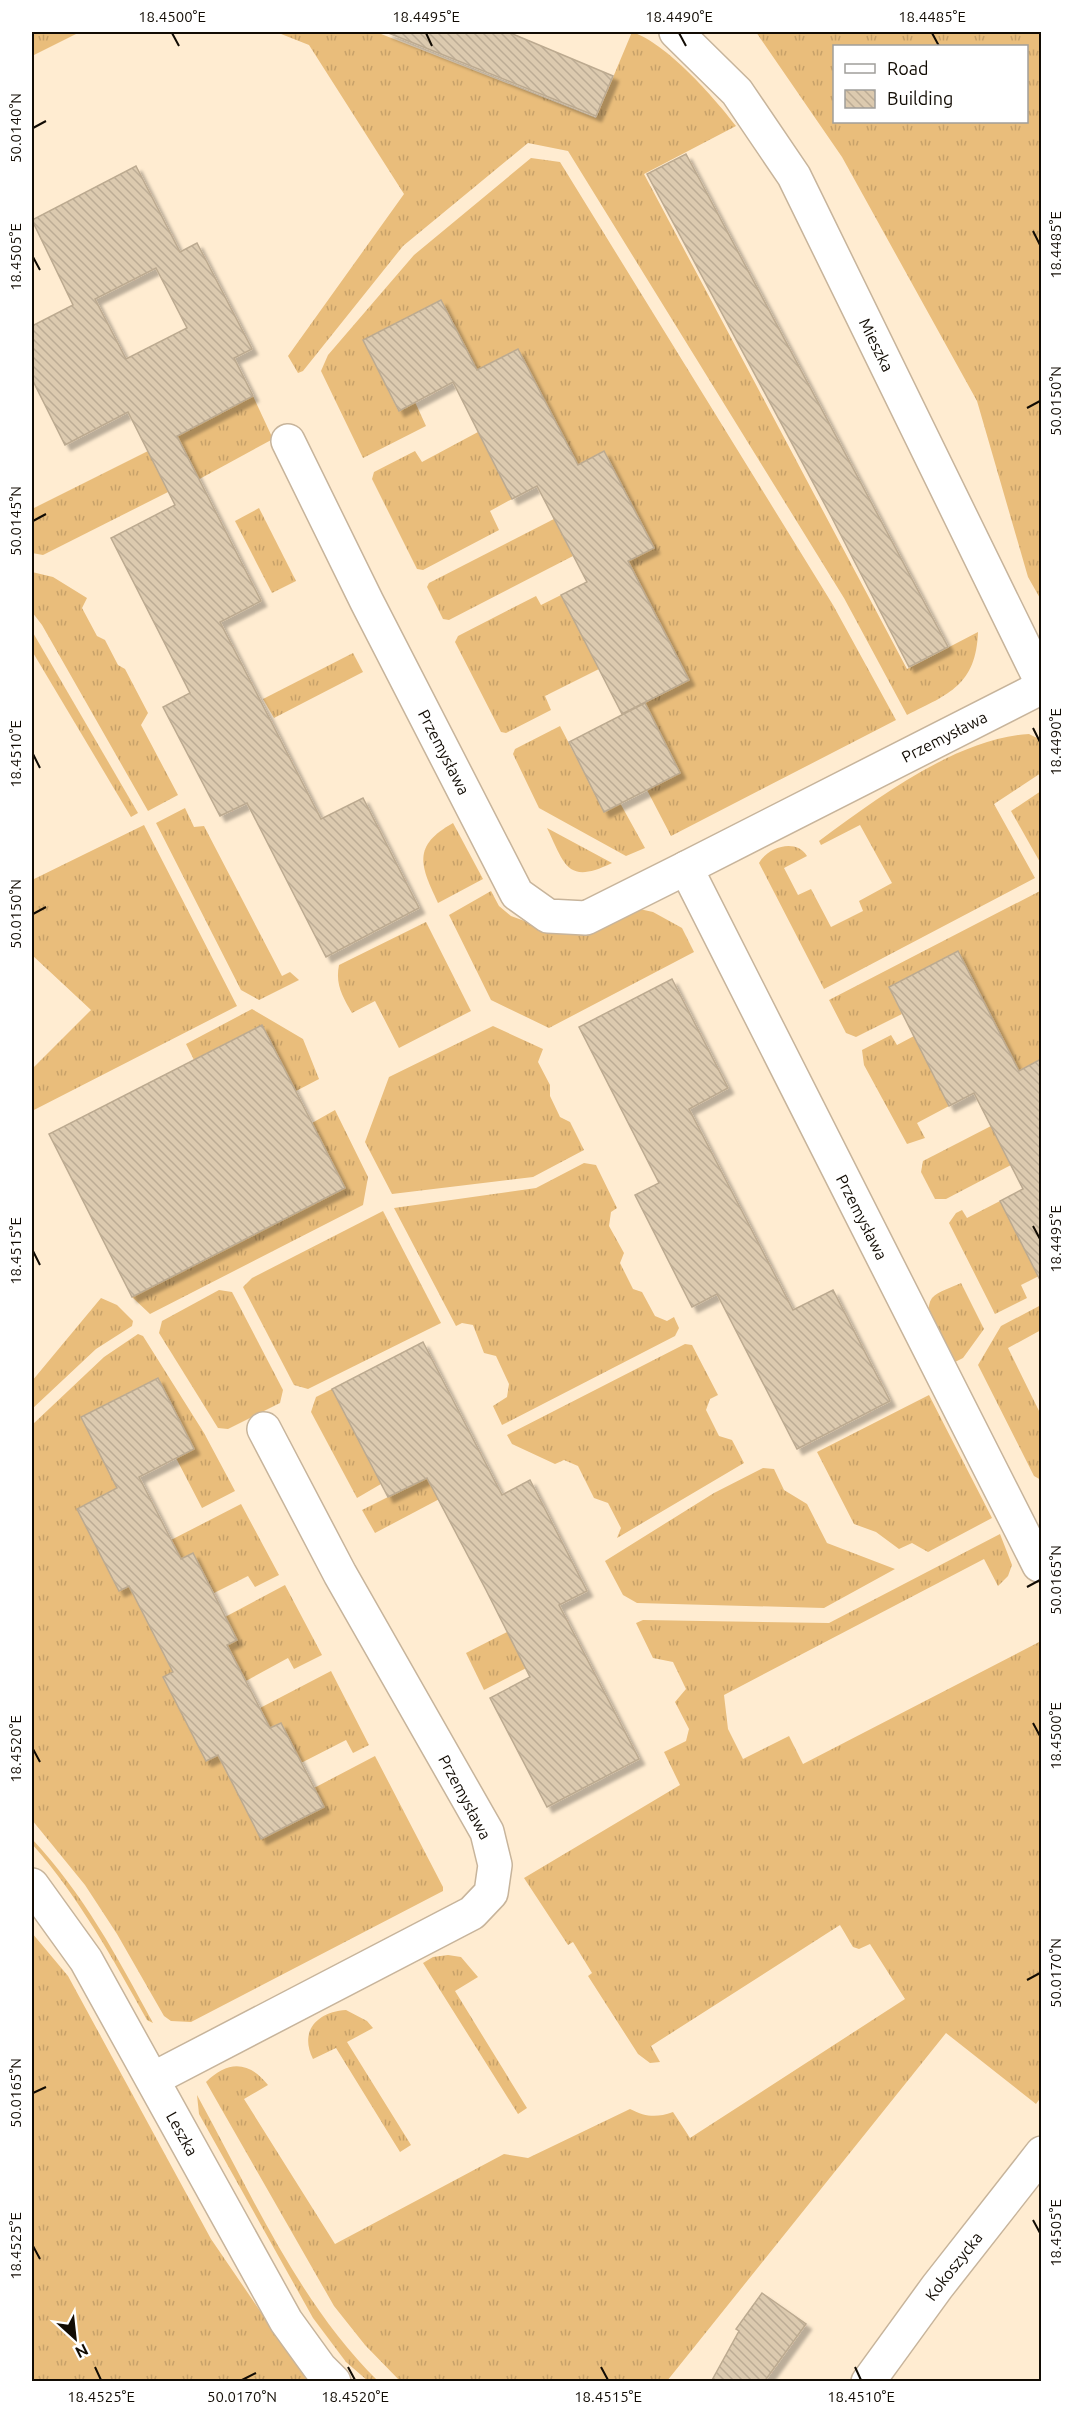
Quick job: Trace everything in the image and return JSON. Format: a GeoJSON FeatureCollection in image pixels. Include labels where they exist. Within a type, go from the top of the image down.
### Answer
{"type":"FeatureCollection","features":[{"type":"Feature","properties":{"kind":"street","name":"Mieszka"},"geometry":{"type":"LineString","coordinates":[[676,32],[737,92],[794,176],[1041,685]]}},
{"type":"Feature","properties":{"kind":"street","name":"Przemysława"},"geometry":{"type":"LineString","coordinates":[[288,441],[367,602],[517,894],[548,916],[586,918],[1041,685]]}},
{"type":"Feature","properties":{"kind":"street","name":"Przemysława"},"geometry":{"type":"LineString","coordinates":[[686,868],[1039,1565]]}},
{"type":"Feature","properties":{"kind":"street","name":"Przemysława"},"geometry":{"type":"LineString","coordinates":[[153,2079],[471,1913],[491,1893],[495,1865],[487,1832],[340,1574],[264,1429]]}},
{"type":"Feature","properties":{"kind":"street","name":"Leszka"},"geometry":{"type":"LineString","coordinates":[[32,1886],[86,1960],[286,2320],[320,2368],[334,2382]]}},
{"type":"Feature","properties":{"kind":"street","name":"Kokoszycka"},"geometry":{"type":"LineString","coordinates":[[868,2382],[937,2287],[1041,2153]]}},
{"type":"Feature","properties":{"kind":"green space"},"geometry":{"type":"Polygon","coordinates":[[[32,32],[80,32],[32,56],[32,32]]]}},
{"type":"Feature","properties":{"kind":"green space"},"geometry":{"type":"Polygon","coordinates":[[[276,32],[376,32],[596,118],[632,32],[659,47],[688,72],[736,126],[644,174],[907,669],[978,632],[972,664],[958,685],[936,701],[907,715],[844,598],[568,151],[528,143],[403,246],[303,371],[298,373],[288,356],[404,194],[309,45],[276,32]]]}},
{"type":"Feature","properties":{"kind":"green space"},"geometry":{"type":"Polygon","coordinates":[[[756,32],[1041,32],[1041,600],[1028,577],[977,401],[842,157],[756,32]]]}},
{"type":"Feature","properties":{"kind":"green space"},"geometry":{"type":"Polygon","coordinates":[[[531,158],[560,162],[833,605],[896,720],[671,836],[647,790],[680,773],[645,703],[689,680],[628,561],[654,548],[604,452],[578,465],[518,349],[477,370],[441,301],[363,340],[398,410],[415,402],[426,426],[363,458],[321,371],[328,355],[414,255],[531,158]]]}},
{"type":"Feature","properties":{"kind":"green space"},"geometry":{"type":"Polygon","coordinates":[[[253,396],[273,439],[194,482],[165,442],[253,396]]]}},
{"type":"Feature","properties":{"kind":"green space"},"geometry":{"type":"Polygon","coordinates":[[[478,432],[512,499],[490,511],[499,530],[423,570],[417,569],[372,479],[374,472],[415,451],[422,462],[478,432]]]}},
{"type":"Feature","properties":{"kind":"green space"},"geometry":{"type":"Polygon","coordinates":[[[148,451],[170,491],[43,555],[32,553],[32,509],[148,451]]]}},
{"type":"Feature","properties":{"kind":"green space"},"geometry":{"type":"Polygon","coordinates":[[[259,508],[296,581],[272,593],[235,521],[259,508]]]}},
{"type":"Feature","properties":{"kind":"green space"},"geometry":{"type":"Polygon","coordinates":[[[554,519],[573,556],[449,620],[443,619],[427,587],[429,583],[554,519]]]}},
{"type":"Feature","properties":{"kind":"green space"},"geometry":{"type":"Polygon","coordinates":[[[32,572],[53,577],[87,598],[82,608],[97,636],[105,640],[118,665],[125,669],[148,713],[141,725],[178,795],[148,811],[42,625],[32,612],[32,572]]]}},
{"type":"Feature","properties":{"kind":"green space"},"geometry":{"type":"Polygon","coordinates":[[[561,595],[599,669],[545,696],[551,710],[506,733],[501,732],[455,642],[458,636],[536,596],[541,605],[561,595]]]}},
{"type":"Feature","properties":{"kind":"green space"},"geometry":{"type":"Polygon","coordinates":[[[32,631],[138,813],[131,817],[32,651],[32,631]]]}},
{"type":"Feature","properties":{"kind":"green space"},"geometry":{"type":"Polygon","coordinates":[[[353,653],[363,672],[274,718],[263,699],[353,653]]]}},
{"type":"Feature","properties":{"kind":"green space"},"geometry":{"type":"Polygon","coordinates":[[[560,726],[604,811],[620,803],[645,848],[626,856],[539,808],[513,754],[515,749],[560,726]]]}},
{"type":"Feature","properties":{"kind":"green space"},"geometry":{"type":"Polygon","coordinates":[[[1029,734],[1041,740],[1041,773],[994,804],[1035,878],[824,989],[759,863],[763,857],[782,847],[796,847],[802,850],[807,856],[784,868],[798,895],[811,889],[831,927],[863,911],[859,901],[892,883],[860,825],[821,845],[819,841],[918,773],[974,746],[1002,738],[1029,734]]]}},
{"type":"Feature","properties":{"kind":"green space"},"geometry":{"type":"Polygon","coordinates":[[[1041,791],[1041,864],[1011,811],[1041,791]]]}},
{"type":"Feature","properties":{"kind":"green space"},"geometry":{"type":"Polygon","coordinates":[[[185,808],[194,827],[204,826],[282,976],[290,972],[299,980],[259,1000],[241,990],[156,823],[185,808]]]}},
{"type":"Feature","properties":{"kind":"green space"},"geometry":{"type":"Polygon","coordinates":[[[453,823],[483,879],[438,903],[427,878],[423,857],[425,848],[431,840],[453,823]]]}},
{"type":"Feature","properties":{"kind":"green space"},"geometry":{"type":"Polygon","coordinates":[[[144,825],[237,1006],[32,1111],[32,1069],[91,1010],[32,955],[32,880],[144,825]]]}},
{"type":"Feature","properties":{"kind":"green space"},"geometry":{"type":"Polygon","coordinates":[[[547,828],[612,863],[585,872],[569,868],[558,852],[547,828]]]}},
{"type":"Feature","properties":{"kind":"green space"},"geometry":{"type":"Polygon","coordinates":[[[491,891],[499,906],[511,916],[549,930],[635,908],[653,912],[682,928],[694,952],[549,1028],[491,1000],[449,915],[491,891]]]}},
{"type":"Feature","properties":{"kind":"green space"},"geometry":{"type":"Polygon","coordinates":[[[1040,891],[1041,1059],[1019,1071],[958,952],[889,987],[902,1014],[856,1037],[846,1033],[829,1000],[1040,891]]]}},
{"type":"Feature","properties":{"kind":"green space"},"geometry":{"type":"Polygon","coordinates":[[[426,922],[471,1011],[399,1048],[375,1001],[352,1013],[339,985],[339,965],[426,922]]]}},
{"type":"Feature","properties":{"kind":"green space"},"geometry":{"type":"Polygon","coordinates":[[[252,1009],[303,1039],[319,1079],[296,1091],[262,1025],[194,1060],[186,1044],[252,1009]]]}},
{"type":"Feature","properties":{"kind":"green space"},"geometry":{"type":"Polygon","coordinates":[[[493,1026],[543,1049],[538,1062],[550,1085],[550,1096],[560,1117],[570,1122],[584,1150],[533,1177],[392,1194],[365,1142],[389,1077],[493,1026]]]}},
{"type":"Feature","properties":{"kind":"green space"},"geometry":{"type":"Polygon","coordinates":[[[891,1035],[897,1045],[914,1036],[949,1106],[917,1123],[925,1138],[907,1144],[864,1065],[862,1050],[891,1035]]]}},
{"type":"Feature","properties":{"kind":"green space"},"geometry":{"type":"Polygon","coordinates":[[[335,1110],[368,1177],[363,1205],[150,1314],[132,1297],[345,1188],[312,1123],[335,1110]]]}},
{"type":"Feature","properties":{"kind":"green space"},"geometry":{"type":"Polygon","coordinates":[[[991,1126],[1011,1165],[946,1199],[935,1199],[921,1172],[923,1161],[991,1126]]]}},
{"type":"Feature","properties":{"kind":"green space"},"geometry":{"type":"Polygon","coordinates":[[[584,1163],[596,1165],[617,1208],[611,1212],[609,1226],[624,1253],[620,1263],[633,1289],[642,1292],[655,1316],[667,1321],[674,1317],[679,1328],[675,1336],[502,1425],[493,1406],[507,1397],[509,1384],[496,1356],[484,1353],[473,1325],[462,1323],[456,1326],[394,1208],[536,1188],[584,1163]]]}},
{"type":"Feature","properties":{"kind":"green space"},"geometry":{"type":"Polygon","coordinates":[[[1000,1201],[1039,1276],[1021,1285],[1027,1298],[995,1314],[949,1223],[956,1213],[962,1210],[967,1218],[1000,1201]]]}},
{"type":"Feature","properties":{"kind":"green space"},"geometry":{"type":"Polygon","coordinates":[[[383,1211],[441,1323],[308,1389],[294,1385],[243,1287],[252,1278],[383,1211]]]}},
{"type":"Feature","properties":{"kind":"green space"},"geometry":{"type":"Polygon","coordinates":[[[961,1283],[984,1329],[963,1358],[953,1363],[931,1322],[929,1305],[932,1298],[942,1291],[961,1283]]]}},
{"type":"Feature","properties":{"kind":"green space"},"geometry":{"type":"Polygon","coordinates":[[[219,1290],[232,1292],[283,1390],[280,1403],[228,1429],[218,1428],[159,1333],[162,1321],[219,1290]]]}},
{"type":"Feature","properties":{"kind":"green space"},"geometry":{"type":"Polygon","coordinates":[[[101,1298],[117,1305],[133,1321],[132,1326],[96,1349],[32,1409],[32,1381],[101,1298]]]}},
{"type":"Feature","properties":{"kind":"green space"},"geometry":{"type":"Polygon","coordinates":[[[1041,1305],[1041,1330],[1008,1348],[1041,1415],[1041,1480],[1034,1476],[978,1365],[1001,1326],[1041,1305]]]}},
{"type":"Feature","properties":{"kind":"green space"},"geometry":{"type":"Polygon","coordinates":[[[138,1334],[143,1336],[204,1433],[235,1491],[202,1508],[176,1458],[194,1449],[158,1378],[81,1417],[117,1488],[77,1509],[119,1591],[129,1586],[173,1672],[163,1677],[206,1760],[218,1755],[314,1788],[375,1756],[443,1887],[443,1891],[191,2022],[171,2021],[164,2016],[117,1934],[85,1885],[32,1820],[32,1425],[104,1357],[138,1334]]]}},
{"type":"Feature","properties":{"kind":"green space"},"geometry":{"type":"Polygon","coordinates":[[[685,1344],[692,1345],[718,1395],[710,1399],[706,1410],[719,1436],[732,1440],[744,1463],[617,1538],[621,1528],[608,1503],[594,1498],[578,1466],[564,1460],[555,1464],[512,1444],[507,1435],[685,1344]]]}},
{"type":"Feature","properties":{"kind":"green space"},"geometry":{"type":"Polygon","coordinates":[[[332,1389],[381,1484],[357,1498],[311,1412],[316,1397],[332,1389]]]}},
{"type":"Feature","properties":{"kind":"green space"},"geometry":{"type":"Polygon","coordinates":[[[929,1395],[992,1518],[928,1552],[912,1543],[899,1549],[876,1532],[854,1524],[817,1452],[929,1395]]]}},
{"type":"Feature","properties":{"kind":"green space"},"geometry":{"type":"Polygon","coordinates":[[[763,1468],[774,1469],[784,1490],[807,1504],[827,1543],[895,1569],[824,1608],[637,1603],[623,1595],[605,1561],[714,1493],[763,1468]]]}},
{"type":"Feature","properties":{"kind":"green space"},"geometry":{"type":"Polygon","coordinates":[[[436,1473],[447,1495],[375,1533],[362,1510],[436,1473]]]}},
{"type":"Feature","properties":{"kind":"green space"},"geometry":{"type":"Polygon","coordinates":[[[241,1504],[279,1575],[255,1587],[248,1576],[214,1593],[193,1554],[181,1559],[171,1540],[241,1504]]]}},
{"type":"Feature","properties":{"kind":"green space"},"geometry":{"type":"Polygon","coordinates":[[[1000,1534],[1012,1565],[1008,1576],[998,1586],[984,1559],[724,1695],[728,1729],[743,1759],[789,1736],[803,1764],[1041,1641],[1041,2097],[1036,2104],[946,2033],[667,2381],[400,2381],[365,2345],[334,2306],[206,2082],[222,2070],[238,2066],[253,2071],[268,2085],[244,2099],[335,2244],[504,2154],[528,2158],[630,2109],[651,2116],[673,2112],[690,2138],[905,1999],[870,1944],[859,1949],[853,1947],[840,1925],[651,2046],[660,2062],[650,2063],[638,2054],[588,1976],[592,1973],[573,1942],[568,1945],[524,1878],[680,1785],[664,1752],[686,1741],[689,1729],[675,1702],[686,1689],[673,1662],[653,1658],[636,1623],[643,1620],[829,1623],[1000,1534]]]}},
{"type":"Feature","properties":{"kind":"green space"},"geometry":{"type":"Polygon","coordinates":[[[285,1585],[322,1655],[294,1669],[288,1658],[246,1681],[227,1645],[225,1617],[285,1585]]]}},
{"type":"Feature","properties":{"kind":"green space"},"geometry":{"type":"Polygon","coordinates":[[[515,1628],[534,1664],[484,1690],[466,1653],[515,1628]]]}},
{"type":"Feature","properties":{"kind":"green space"},"geometry":{"type":"Polygon","coordinates":[[[331,1671],[369,1745],[353,1753],[346,1740],[301,1763],[281,1723],[270,1728],[260,1708],[331,1671]]]}},
{"type":"Feature","properties":{"kind":"green space"},"geometry":{"type":"Polygon","coordinates":[[[32,1839],[68,1881],[113,1950],[153,2023],[147,2020],[94,1929],[65,1885],[32,1844],[32,1839]]]}},
{"type":"Feature","properties":{"kind":"green space"},"geometry":{"type":"Polygon","coordinates":[[[32,1933],[68,1976],[211,2239],[308,2381],[32,2381],[32,1933]]]}},
{"type":"Feature","properties":{"kind":"green space"},"geometry":{"type":"Polygon","coordinates":[[[448,1955],[461,1957],[478,1977],[455,1991],[527,2108],[518,2114],[423,1963],[433,1957],[448,1955]]]}},
{"type":"Feature","properties":{"kind":"green space"},"geometry":{"type":"Polygon","coordinates":[[[346,2010],[367,2021],[373,2028],[347,2042],[411,2145],[400,2152],[336,2048],[313,2059],[309,2049],[308,2040],[313,2025],[327,2015],[346,2010]]]}},
{"type":"Feature","properties":{"kind":"green space"},"geometry":{"type":"Polygon","coordinates":[[[197,2095],[257,2208],[300,2282],[349,2350],[378,2381],[368,2381],[346,2362],[313,2318],[199,2114],[197,2095]]]}},
{"type":"Feature","properties":{"kind":"building"},"geometry":{"type":"Polygon","coordinates":[[[386,32],[508,32],[613,76],[596,116],[386,32]]]}},
{"type":"Feature","properties":{"kind":"building"},"geometry":{"type":"Polygon","coordinates":[[[686,154],[948,647],[909,667],[831,516],[647,174],[686,154]]]}},
{"type":"Feature","properties":{"kind":"building"},"geometry":{"type":"Polygon","coordinates":[[[136,166],[180,252],[197,243],[252,349],[234,358],[253,396],[177,436],[261,601],[220,622],[321,819],[363,798],[419,908],[326,957],[247,803],[220,816],[163,707],[190,693],[111,538],[175,505],[128,412],[65,445],[32,379],[32,326],[73,305],[32,220],[136,166]],[[156,268],[95,299],[126,359],[187,328],[156,268]]]}},
{"type":"Feature","properties":{"kind":"building"},"geometry":{"type":"Polygon","coordinates":[[[441,300],[477,370],[518,349],[578,465],[604,451],[654,548],[628,561],[689,680],[622,714],[561,595],[587,582],[537,486],[512,499],[453,382],[399,411],[363,340],[441,300]]]}},
{"type":"Feature","properties":{"kind":"building"},"geometry":{"type":"Polygon","coordinates":[[[645,703],[680,773],[604,812],[569,742],[645,703]]]}},
{"type":"Feature","properties":{"kind":"building"},"geometry":{"type":"Polygon","coordinates":[[[958,951],[1019,1071],[1041,1059],[1041,1282],[1000,1201],[1023,1189],[974,1093],[949,1106],[889,987],[958,951]]]}},
{"type":"Feature","properties":{"kind":"building"},"geometry":{"type":"Polygon","coordinates":[[[672,979],[728,1088],[689,1109],[793,1310],[833,1290],[890,1401],[797,1449],[717,1294],[692,1307],[635,1195],[659,1183],[579,1027],[672,979]]]}},
{"type":"Feature","properties":{"kind":"building"},"geometry":{"type":"Polygon","coordinates":[[[262,1025],[345,1188],[132,1297],[49,1134],[262,1025]]]}},
{"type":"Feature","properties":{"kind":"building"},"geometry":{"type":"Polygon","coordinates":[[[423,1342],[502,1495],[530,1480],[587,1591],[559,1605],[639,1759],[547,1807],[490,1698],[530,1677],[486,1590],[427,1478],[388,1497],[332,1389],[423,1342]]]}},
{"type":"Feature","properties":{"kind":"building"},"geometry":{"type":"Polygon","coordinates":[[[158,1378],[194,1449],[139,1477],[181,1559],[193,1553],[237,1640],[227,1645],[270,1728],[281,1723],[324,1807],[261,1839],[218,1755],[206,1761],[163,1677],[173,1672],[129,1586],[119,1591],[77,1509],[117,1488],[81,1417],[158,1378]]]}},
{"type":"Feature","properties":{"kind":"building"},"geometry":{"type":"Polygon","coordinates":[[[762,2293],[806,2324],[764,2382],[711,2382],[739,2331],[736,2329],[762,2293]]]}}]}
